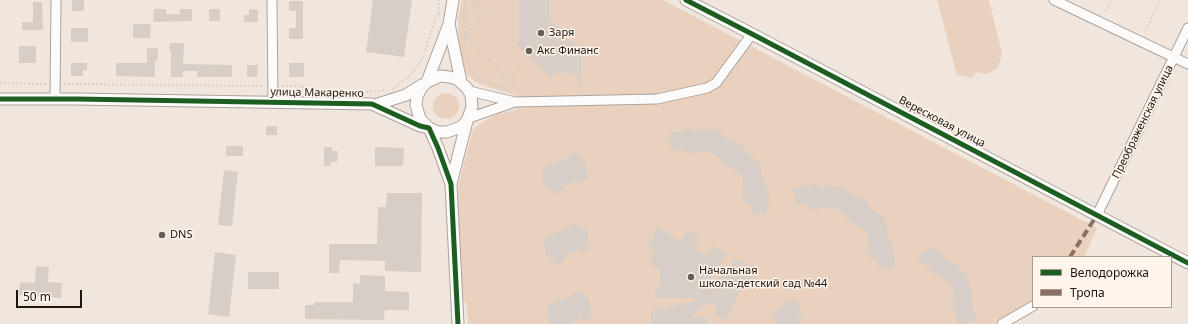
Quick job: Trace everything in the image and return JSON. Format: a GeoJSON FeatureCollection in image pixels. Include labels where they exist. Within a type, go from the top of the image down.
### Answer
{"type":"FeatureCollection","features":[{"type":"Feature","properties":{"kind":"street"},"geometry":{"type":"LineString","coordinates":[[55,99],[56,0]]}},
{"type":"Feature","properties":{"kind":"street"},"geometry":{"type":"LineString","coordinates":[[272,0],[272,102]]}},
{"type":"Feature","properties":{"kind":"street"},"geometry":{"type":"LineString","coordinates":[[453,0],[426,83],[417,96],[416,110],[420,119],[429,128],[451,184],[458,324]]}},
{"type":"Feature","properties":{"kind":"street","name":"Вересковая улица"},"geometry":{"type":"LineString","coordinates":[[686,0],[1188,263]]}},
{"type":"Feature","properties":{"kind":"street"},"geometry":{"type":"LineString","coordinates":[[1054,0],[1188,64]]}},
{"type":"Feature","properties":{"kind":"street"},"geometry":{"type":"LineString","coordinates":[[447,20],[461,82]]}},
{"type":"Feature","properties":{"kind":"street","name":"Преображенская улица"},"geometry":{"type":"LineString","coordinates":[[1097,215],[1188,28]]}},
{"type":"Feature","properties":{"kind":"street"},"geometry":{"type":"LineString","coordinates":[[469,91],[515,102],[658,99],[707,88],[716,83],[752,34]]}},
{"type":"Feature","properties":{"kind":"street"},"geometry":{"type":"LineString","coordinates":[[426,83],[435,78],[445,76],[454,78],[461,82],[469,91],[472,99],[472,107],[451,184]]}},
{"type":"Feature","properties":{"kind":"street","name":"улица Макаренко"},"geometry":{"type":"LineString","coordinates":[[0,99],[272,102],[375,105],[406,95],[426,83]]}},
{"type":"Feature","properties":{"kind":"street"},"geometry":{"type":"LineString","coordinates":[[429,128],[438,132],[447,132],[456,129],[468,119],[515,102]]}},
{"type":"Feature","properties":{"kind":"street","name":"улица Макаренко"},"geometry":{"type":"LineString","coordinates":[[375,105],[420,126],[429,128]]}},
{"type":"Feature","properties":{"kind":"street"},"geometry":{"type":"LineString","coordinates":[[1002,324],[1032,307]]}},
{"type":"Feature","properties":{"kind":"path"},"geometry":{"type":"LineString","coordinates":[[349,93],[390,90],[411,75],[422,59],[438,13],[439,0]]}},
{"type":"Feature","properties":{"kind":"path"},"geometry":{"type":"LineString","coordinates":[[463,14],[466,0]]}},
{"type":"Feature","properties":{"kind":"path"},"geometry":{"type":"LineString","coordinates":[[469,0],[478,7]]}},
{"type":"Feature","properties":{"kind":"path"},"geometry":{"type":"LineString","coordinates":[[465,35],[478,21],[477,0]]}},
{"type":"Feature","properties":{"kind":"path"},"geometry":{"type":"LineString","coordinates":[[1106,11],[1111,0]]}},
{"type":"Feature","properties":{"kind":"path"},"geometry":{"type":"LineString","coordinates":[[1146,30],[1160,0]]}},
{"type":"Feature","properties":{"kind":"path"},"geometry":{"type":"LineString","coordinates":[[438,13],[447,20]]}},
{"type":"Feature","properties":{"kind":"path"},"geometry":{"type":"LineString","coordinates":[[465,50],[467,14]]}},
{"type":"Feature","properties":{"kind":"path"},"geometry":{"type":"LineString","coordinates":[[459,15],[503,15]]}},
{"type":"Feature","properties":{"kind":"path"},"geometry":{"type":"LineString","coordinates":[[465,35],[523,94],[500,88],[480,80],[471,71],[466,54]]}},
{"type":"Feature","properties":{"kind":"path"},"geometry":{"type":"LineString","coordinates":[[500,88],[520,68]]}},
{"type":"Feature","properties":{"kind":"path"},"geometry":{"type":"LineString","coordinates":[[0,83],[302,86],[307,94]]}},
{"type":"Feature","properties":{"kind":"shaded area"},"geometry":{"type":"Polygon","coordinates":[[[462,0],[663,0],[1097,228],[1084,256],[1032,256],[1032,306],[1028,304],[995,324],[468,324],[467,307],[461,293],[458,200],[459,183],[473,129],[482,122],[498,114],[516,110],[517,96],[479,84],[466,73],[459,48],[458,17],[462,0]]]}},
{"type":"Feature","properties":{"kind":"shaded area"},"geometry":{"type":"Polygon","coordinates":[[[937,0],[989,0],[1002,53],[998,68],[986,74],[976,72],[972,78],[957,75],[937,0]]]}},
{"type":"Feature","properties":{"kind":"shaded area"},"geometry":{"type":"Polygon","coordinates":[[[446,93],[455,97],[459,106],[455,115],[446,119],[437,115],[433,106],[437,97],[446,93]]]}},
{"type":"Feature","properties":{"kind":"building"},"geometry":{"type":"Polygon","coordinates":[[[72,0],[84,0],[84,11],[72,11],[72,0]]]}},
{"type":"Feature","properties":{"kind":"building"},"geometry":{"type":"Polygon","coordinates":[[[373,0],[412,0],[404,57],[366,52],[373,0]]]}},
{"type":"Feature","properties":{"kind":"building","name":"Заря"},"geometry":{"type":"Polygon","coordinates":[[[519,0],[549,0],[549,20],[573,43],[575,43],[575,48],[581,48],[581,87],[575,73],[554,73],[552,78],[515,43],[519,41],[519,0]]]}},
{"type":"Feature","properties":{"kind":"building"},"geometry":{"type":"Polygon","coordinates":[[[289,1],[303,1],[303,39],[289,39],[289,28],[296,28],[296,11],[289,11],[289,1]]]}},
{"type":"Feature","properties":{"kind":"building"},"geometry":{"type":"Polygon","coordinates":[[[33,2],[42,2],[43,30],[22,30],[22,22],[33,22],[33,2]]]}},
{"type":"Feature","properties":{"kind":"building"},"geometry":{"type":"Polygon","coordinates":[[[154,9],[166,9],[166,14],[180,14],[180,9],[192,9],[192,21],[153,22],[154,9]]]}},
{"type":"Feature","properties":{"kind":"building"},"geometry":{"type":"Polygon","coordinates":[[[209,9],[220,9],[220,21],[209,21],[209,9]]]}},
{"type":"Feature","properties":{"kind":"building"},"geometry":{"type":"Polygon","coordinates":[[[249,9],[258,10],[258,22],[244,22],[244,15],[249,15],[249,9]]]}},
{"type":"Feature","properties":{"kind":"building"},"geometry":{"type":"Polygon","coordinates":[[[133,24],[151,24],[150,38],[133,38],[133,24]]]}},
{"type":"Feature","properties":{"kind":"building"},"geometry":{"type":"Polygon","coordinates":[[[71,28],[88,28],[88,42],[71,42],[71,28]]]}},
{"type":"Feature","properties":{"kind":"building"},"geometry":{"type":"Polygon","coordinates":[[[170,43],[184,43],[183,64],[232,65],[232,77],[197,77],[197,71],[183,71],[183,77],[171,77],[171,51],[169,51],[170,43]]]}},
{"type":"Feature","properties":{"kind":"building"},"geometry":{"type":"Polygon","coordinates":[[[19,46],[36,46],[36,63],[19,63],[19,46]]]}},
{"type":"Feature","properties":{"kind":"building"},"geometry":{"type":"Polygon","coordinates":[[[147,48],[158,48],[157,61],[155,61],[155,77],[116,76],[116,63],[147,63],[147,48]]]}},
{"type":"Feature","properties":{"kind":"building"},"geometry":{"type":"Polygon","coordinates":[[[71,63],[87,63],[87,70],[83,70],[83,76],[71,76],[71,63]]]}},
{"type":"Feature","properties":{"kind":"building"},"geometry":{"type":"Polygon","coordinates":[[[289,63],[304,63],[304,77],[289,77],[289,63]]]}},
{"type":"Feature","properties":{"kind":"building"},"geometry":{"type":"Polygon","coordinates":[[[247,65],[258,65],[257,77],[247,77],[247,65]]]}},
{"type":"Feature","properties":{"kind":"building"},"geometry":{"type":"Polygon","coordinates":[[[266,126],[277,126],[277,135],[266,135],[266,126]]]}},
{"type":"Feature","properties":{"kind":"building"},"geometry":{"type":"Polygon","coordinates":[[[689,128],[696,131],[717,130],[731,141],[741,145],[747,153],[760,164],[765,186],[769,192],[768,199],[770,210],[768,213],[762,214],[762,212],[753,214],[751,204],[747,204],[743,195],[744,188],[742,176],[730,167],[724,166],[721,160],[710,152],[697,152],[690,154],[686,152],[682,153],[681,149],[671,149],[671,140],[668,140],[670,133],[689,128]]]}},
{"type":"Feature","properties":{"kind":"building"},"geometry":{"type":"Polygon","coordinates":[[[226,146],[243,146],[243,156],[226,156],[226,146]]]}},
{"type":"Feature","properties":{"kind":"building"},"geometry":{"type":"Polygon","coordinates":[[[324,147],[332,147],[332,151],[338,151],[337,162],[331,162],[331,166],[324,166],[324,147]]]}},
{"type":"Feature","properties":{"kind":"building"},"geometry":{"type":"Polygon","coordinates":[[[375,147],[404,148],[403,166],[375,166],[375,147]]]}},
{"type":"Feature","properties":{"kind":"building"},"geometry":{"type":"Polygon","coordinates":[[[575,152],[577,157],[579,156],[586,163],[586,174],[588,179],[578,184],[577,180],[562,187],[564,190],[554,195],[552,191],[550,192],[543,184],[543,177],[541,174],[544,173],[541,169],[567,158],[567,156],[575,152]]]}},
{"type":"Feature","properties":{"kind":"building"},"geometry":{"type":"Polygon","coordinates":[[[224,170],[238,172],[232,226],[218,225],[224,170]]]}},
{"type":"Feature","properties":{"kind":"building"},"geometry":{"type":"Polygon","coordinates":[[[814,184],[821,187],[842,186],[856,196],[866,200],[872,209],[885,219],[890,241],[894,247],[893,255],[895,265],[892,268],[887,270],[887,268],[878,269],[876,259],[872,260],[868,250],[869,244],[867,232],[855,223],[849,222],[846,216],[835,207],[817,210],[806,208],[806,204],[796,204],[795,196],[793,196],[794,188],[807,187],[814,184]]]}},
{"type":"Feature","properties":{"kind":"building"},"geometry":{"type":"Polygon","coordinates":[[[387,193],[422,193],[421,272],[385,271],[385,261],[340,260],[339,273],[329,273],[329,244],[377,244],[378,207],[386,207],[387,193]]]}},
{"type":"Feature","properties":{"kind":"building"},"geometry":{"type":"Polygon","coordinates":[[[577,222],[579,227],[581,226],[588,233],[588,240],[590,243],[588,244],[590,249],[580,253],[579,250],[564,257],[566,260],[556,265],[554,260],[552,261],[545,254],[544,244],[546,243],[543,238],[569,228],[569,226],[577,222]]]}},
{"type":"Feature","properties":{"kind":"building","name":"Начальная школа-детский сад №44"},"geometry":{"type":"Polygon","coordinates":[[[658,228],[680,241],[687,231],[696,234],[695,236],[700,239],[694,249],[707,256],[713,246],[726,253],[705,288],[737,260],[757,271],[749,287],[742,289],[725,320],[715,314],[719,308],[709,302],[691,317],[707,317],[707,324],[651,324],[651,311],[697,301],[696,298],[655,298],[655,287],[661,287],[660,270],[649,264],[656,252],[647,247],[658,228]]]}},
{"type":"Feature","properties":{"kind":"building"},"geometry":{"type":"Polygon","coordinates":[[[928,247],[935,249],[938,253],[958,265],[966,275],[971,287],[974,310],[976,314],[974,321],[967,323],[968,324],[958,324],[952,302],[954,301],[951,284],[930,271],[931,269],[918,259],[922,252],[924,253],[928,247]]]}},
{"type":"Feature","properties":{"kind":"building"},"geometry":{"type":"Polygon","coordinates":[[[215,252],[236,255],[229,317],[208,314],[215,252]]]}},
{"type":"Feature","properties":{"kind":"building"},"geometry":{"type":"Polygon","coordinates":[[[36,266],[49,267],[48,282],[62,283],[61,298],[19,295],[20,282],[35,283],[36,266]]]}},
{"type":"Feature","properties":{"kind":"building"},"geometry":{"type":"Polygon","coordinates":[[[248,272],[279,272],[279,289],[248,289],[248,272]]]}},
{"type":"Feature","properties":{"kind":"building"},"geometry":{"type":"Polygon","coordinates":[[[360,275],[385,276],[385,291],[409,292],[409,310],[385,310],[384,320],[305,319],[305,305],[314,305],[314,302],[353,302],[353,283],[360,284],[360,275]]]}},
{"type":"Feature","properties":{"kind":"building"},"geometry":{"type":"Polygon","coordinates":[[[579,290],[590,301],[590,308],[592,311],[590,312],[592,317],[583,321],[581,318],[568,324],[550,324],[547,319],[548,315],[546,312],[548,311],[546,306],[571,296],[579,290]]]}},
{"type":"Feature","properties":{"kind":"building"},"geometry":{"type":"Polygon","coordinates":[[[794,298],[804,315],[797,319],[800,324],[779,324],[772,313],[780,308],[784,302],[791,301],[794,298]]]}},
{"type":"Feature","properties":{"kind":"marked path"},"geometry":{"type":"LineString","coordinates":[[1071,256],[1097,215]]}},
{"type":"Feature","properties":{"kind":"cycle path"},"geometry":{"type":"LineString","coordinates":[[686,0],[1188,263]]}},
{"type":"Feature","properties":{"kind":"cycle path"},"geometry":{"type":"LineString","coordinates":[[0,99],[372,104],[420,126],[429,128],[451,184],[458,324]]}},
{"type":"Feature","properties":{"kind":"place","name":"Заря"},"geometry":{"type":"Point","coordinates":[541,33]}},
{"type":"Feature","properties":{"kind":"place","name":"Акс Финанс"},"geometry":{"type":"Point","coordinates":[529,51]}},
{"type":"Feature","properties":{"kind":"place","name":"DNS"},"geometry":{"type":"Point","coordinates":[162,235]}},
{"type":"Feature","properties":{"kind":"place","name":"Начальная школа-детский сад №44"},"geometry":{"type":"Point","coordinates":[691,277]}}]}
